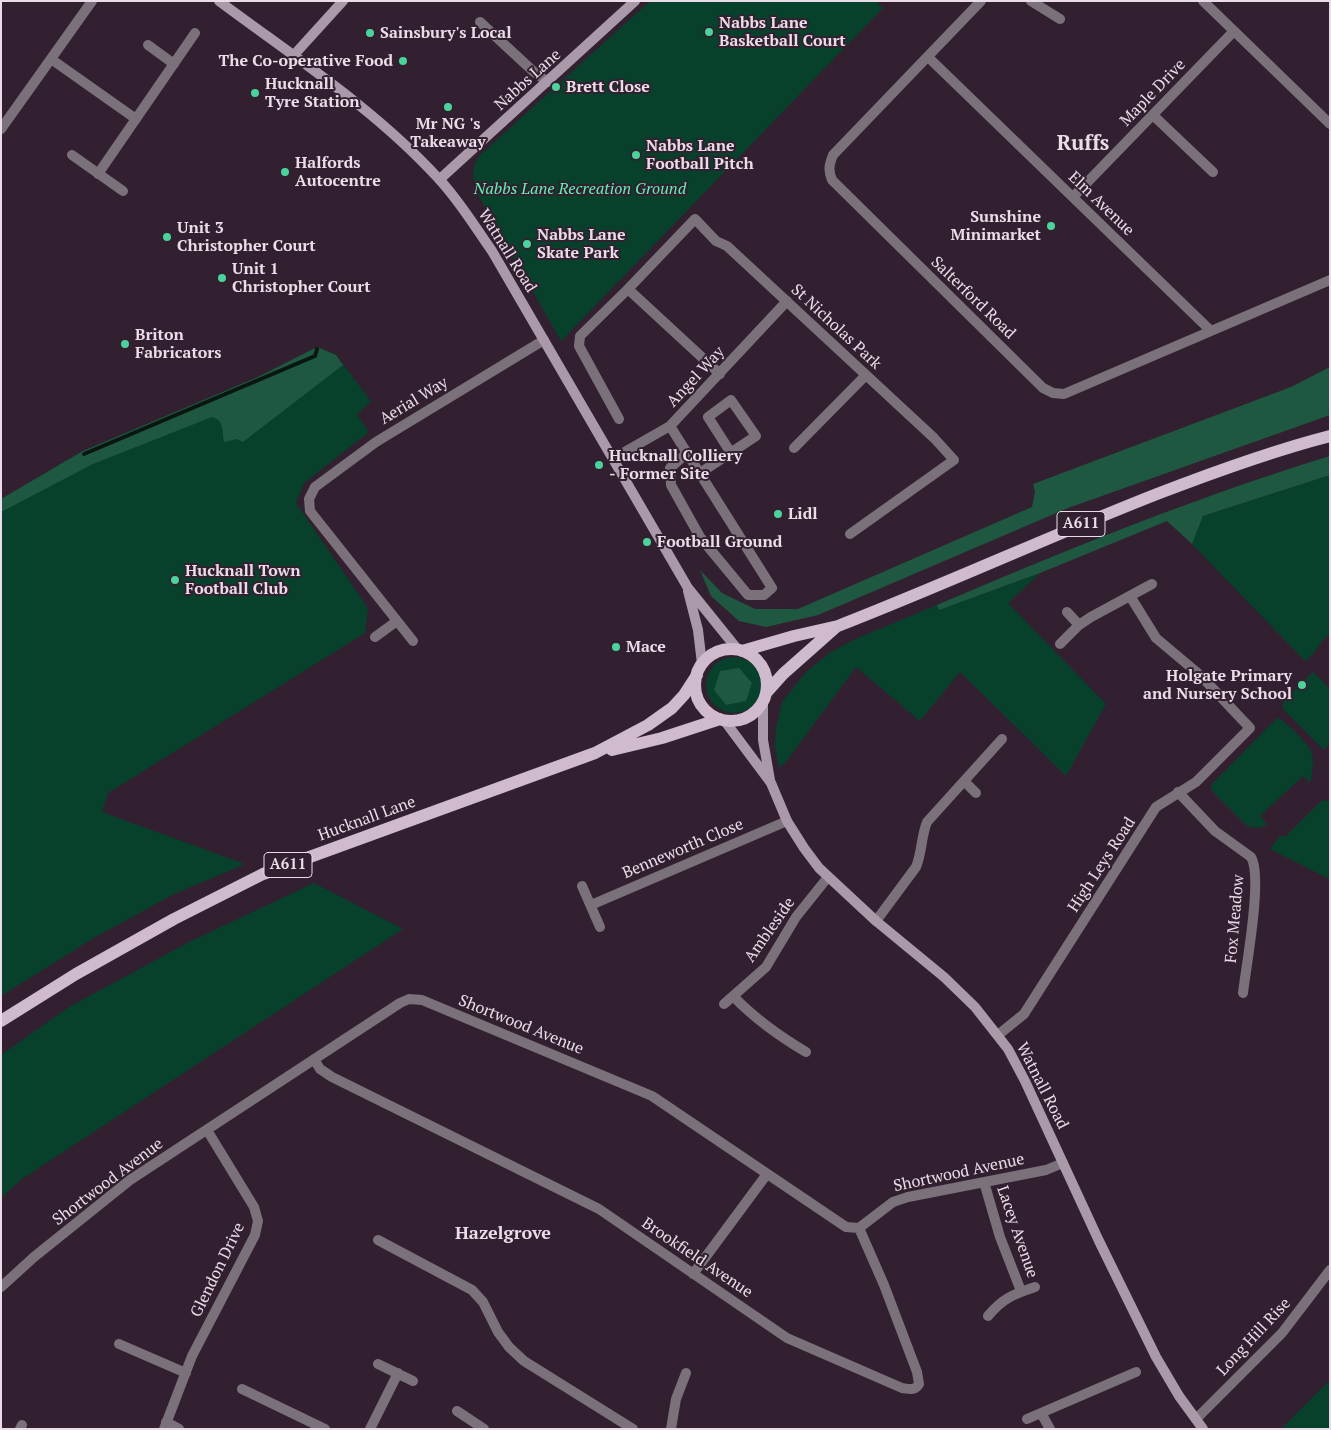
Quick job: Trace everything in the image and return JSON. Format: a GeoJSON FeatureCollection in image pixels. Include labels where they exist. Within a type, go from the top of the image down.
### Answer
{"type":"FeatureCollection","features":[{"type":"Feature","properties":{"kind":"main road","name":"Watnall Road"},"geometry":{"type":"LineString","coordinates":[[219,1],[383,125],[440,179],[492,252],[614,458],[688,588],[740,650]]}},
{"type":"Feature","properties":{"kind":"main road"},"geometry":{"type":"LineString","coordinates":[[293,56],[344,1]]}},
{"type":"Feature","properties":{"kind":"main road","name":"Nabbs Lane"},"geometry":{"type":"LineString","coordinates":[[440,179],[635,1]]}},
{"type":"Feature","properties":{"kind":"main road","name":"A611"},"geometry":{"type":"LineString","coordinates":[[740,650],[838,626],[1094,518],[1202,476],[1304,442],[1330,436]]}},
{"type":"Feature","properties":{"kind":"main road","name":"Watnall Road"},"geometry":{"type":"LineString","coordinates":[[688,588],[698,630],[699,670]]}},
{"type":"Feature","properties":{"kind":"main road","name":"A611"},"geometry":{"type":"LineString","coordinates":[[765,696],[783,674],[838,626]]}},
{"type":"Feature","properties":{"kind":"main road"},"geometry":{"type":"LineString","coordinates":[[728,649],[740,650],[750,655],[762,667],[767,680],[765,696],[756,711],[746,718],[722,720],[709,713],[701,705],[696,695],[695,685],[699,670],[711,655],[719,651],[728,649]]}},
{"type":"Feature","properties":{"kind":"main road","name":"Hucknall Lane"},"geometry":{"type":"LineString","coordinates":[[595,753],[648,725],[668,711],[684,695],[699,670]]}},
{"type":"Feature","properties":{"kind":"main road","name":"Watnall Road"},"geometry":{"type":"LineString","coordinates":[[765,696],[763,740],[771,783],[787,820],[804,848],[828,877],[876,921],[944,976],[975,1007],[998,1035],[1025,1081],[1099,1241],[1156,1357],[1179,1396],[1203,1429]]}},
{"type":"Feature","properties":{"kind":"main road","name":"Watnall Road"},"geometry":{"type":"LineString","coordinates":[[722,720],[771,783]]}},
{"type":"Feature","properties":{"kind":"main road","name":"Hucknall Lane"},"geometry":{"type":"LineString","coordinates":[[1,1021],[76,974],[174,919],[263,874],[595,753],[662,738],[722,720]]}},
{"type":"Feature","properties":{"kind":"street"},"geometry":{"type":"LineString","coordinates":[[1,129],[92,1]]}},
{"type":"Feature","properties":{"kind":"street","name":"Salterford Road"},"geometry":{"type":"LineString","coordinates":[[982,1],[833,155],[828,172],[832,180],[1043,388],[1053,393],[1064,394],[1330,280]]}},
{"type":"Feature","properties":{"kind":"street"},"geometry":{"type":"LineString","coordinates":[[1031,1],[1060,20]]}},
{"type":"Feature","properties":{"kind":"street"},"geometry":{"type":"LineString","coordinates":[[1203,1],[1330,124]]}},
{"type":"Feature","properties":{"kind":"street"},"geometry":{"type":"LineString","coordinates":[[480,22],[534,72],[548,82]]}},
{"type":"Feature","properties":{"kind":"street","name":"Maple Drive"},"geometry":{"type":"LineString","coordinates":[[1073,197],[1234,31]]}},
{"type":"Feature","properties":{"kind":"street"},"geometry":{"type":"LineString","coordinates":[[98,174],[195,34]]}},
{"type":"Feature","properties":{"kind":"street"},"geometry":{"type":"LineString","coordinates":[[148,45],[174,64]]}},
{"type":"Feature","properties":{"kind":"street","name":"Elm Avenue"},"geometry":{"type":"LineString","coordinates":[[928,57],[1211,331]]}},
{"type":"Feature","properties":{"kind":"street"},"geometry":{"type":"LineString","coordinates":[[51,59],[136,119]]}},
{"type":"Feature","properties":{"kind":"street"},"geometry":{"type":"LineString","coordinates":[[1153,115],[1213,172]]}},
{"type":"Feature","properties":{"kind":"street"},"geometry":{"type":"LineString","coordinates":[[72,156],[123,191]]}},
{"type":"Feature","properties":{"kind":"street","name":"St Nicholas Park"},"geometry":{"type":"LineString","coordinates":[[628,289],[695,219],[716,240],[727,246],[934,438],[954,460],[850,534]]}},
{"type":"Feature","properties":{"kind":"street"},"geometry":{"type":"LineString","coordinates":[[619,419],[579,346],[580,336],[628,289],[720,374]]}},
{"type":"Feature","properties":{"kind":"street","name":"Angel Way"},"geometry":{"type":"LineString","coordinates":[[614,458],[670,426],[787,302]]}},
{"type":"Feature","properties":{"kind":"street","name":"Aerial Way"},"geometry":{"type":"LineString","coordinates":[[397,621],[310,511],[309,499],[315,487],[376,442],[544,340]]}},
{"type":"Feature","properties":{"kind":"street"},"geometry":{"type":"LineString","coordinates":[[794,448],[866,375]]}},
{"type":"Feature","properties":{"kind":"street"},"geometry":{"type":"LineString","coordinates":[[700,473],[756,436],[731,400],[708,417],[730,453]]}},
{"type":"Feature","properties":{"kind":"street"},"geometry":{"type":"LineString","coordinates":[[670,426],[700,473],[772,588],[764,595],[748,595],[700,537],[671,485],[670,468],[687,453]]}},
{"type":"Feature","properties":{"kind":"street"},"geometry":{"type":"LineString","coordinates":[[1060,644],[1079,625],[1152,584]]}},
{"type":"Feature","properties":{"kind":"street","name":"High Leys Road"},"geometry":{"type":"LineString","coordinates":[[998,1035],[1024,1014],[1156,807],[1196,782],[1250,728],[1200,675],[1156,638],[1130,596]]}},
{"type":"Feature","properties":{"kind":"street"},"geometry":{"type":"LineString","coordinates":[[1067,612],[1079,625]]}},
{"type":"Feature","properties":{"kind":"street"},"geometry":{"type":"LineString","coordinates":[[375,637],[397,621],[413,641]]}},
{"type":"Feature","properties":{"kind":"street"},"geometry":{"type":"LineString","coordinates":[[876,921],[916,867],[920,858],[923,834],[927,822],[1002,739]]}},
{"type":"Feature","properties":{"kind":"street"},"geometry":{"type":"LineString","coordinates":[[964,782],[976,793]]}},
{"type":"Feature","properties":{"kind":"street","name":"Fox Meadow"},"geometry":{"type":"LineString","coordinates":[[1178,792],[1215,831],[1251,857],[1255,863],[1256,890],[1243,993]]}},
{"type":"Feature","properties":{"kind":"street","name":"Benneworth Close"},"geometry":{"type":"LineString","coordinates":[[591,905],[787,820]]}},
{"type":"Feature","properties":{"kind":"street","name":"Ambleside"},"geometry":{"type":"LineString","coordinates":[[724,1004],[766,966],[796,917],[828,877]]}},
{"type":"Feature","properties":{"kind":"street"},"geometry":{"type":"LineString","coordinates":[[582,886],[600,927]]}},
{"type":"Feature","properties":{"kind":"street"},"geometry":{"type":"LineString","coordinates":[[733,996],[747,1012],[778,1036],[806,1052]]}},
{"type":"Feature","properties":{"kind":"street","name":"Shortwood Avenue"},"geometry":{"type":"LineString","coordinates":[[1,1287],[130,1180],[400,1003],[409,999],[422,1000],[652,1096],[843,1226],[859,1228],[893,1202],[908,1197],[1046,1170],[1063,1163]]}},
{"type":"Feature","properties":{"kind":"street","name":"Brookfield Avenue"},"geometry":{"type":"LineString","coordinates":[[314,1060],[320,1068],[332,1077],[599,1209],[787,1338],[902,1388],[911,1390],[917,1388],[919,1379],[917,1372],[881,1276],[859,1228]]}},
{"type":"Feature","properties":{"kind":"street","name":"Glendon Drive"},"geometry":{"type":"LineString","coordinates":[[165,1425],[192,1356],[255,1235],[258,1221],[254,1207],[207,1130]]}},
{"type":"Feature","properties":{"kind":"street"},"geometry":{"type":"LineString","coordinates":[[693,1274],[767,1174]]}},
{"type":"Feature","properties":{"kind":"street","name":"Lacey Avenue"},"geometry":{"type":"LineString","coordinates":[[984,1182],[1000,1237],[1021,1291]]}},
{"type":"Feature","properties":{"kind":"street"},"geometry":{"type":"LineString","coordinates":[[378,1240],[472,1290],[483,1302],[503,1340],[524,1361],[633,1429]]}},
{"type":"Feature","properties":{"kind":"street","name":"Long Hill Rise"},"geometry":{"type":"LineString","coordinates":[[1196,1419],[1282,1333],[1330,1270]]}},
{"type":"Feature","properties":{"kind":"street","name":"Lacey Avenue"},"geometry":{"type":"LineString","coordinates":[[988,1316],[998,1304],[1009,1296],[1035,1287]]}},
{"type":"Feature","properties":{"kind":"street"},"geometry":{"type":"LineString","coordinates":[[119,1344],[186,1373]]}},
{"type":"Feature","properties":{"kind":"street"},"geometry":{"type":"LineString","coordinates":[[378,1364],[413,1381]]}},
{"type":"Feature","properties":{"kind":"street"},"geometry":{"type":"LineString","coordinates":[[1027,1419],[1136,1372]]}},
{"type":"Feature","properties":{"kind":"street"},"geometry":{"type":"LineString","coordinates":[[671,1429],[676,1399],[686,1373]]}},
{"type":"Feature","properties":{"kind":"street"},"geometry":{"type":"LineString","coordinates":[[370,1429],[398,1374]]}},
{"type":"Feature","properties":{"kind":"street"},"geometry":{"type":"LineString","coordinates":[[242,1389],[324,1429]]}},
{"type":"Feature","properties":{"kind":"street"},"geometry":{"type":"LineString","coordinates":[[457,1411],[484,1429]]}},
{"type":"Feature","properties":{"kind":"street"},"geometry":{"type":"LineString","coordinates":[[1041,1413],[1050,1429]]}},
{"type":"Feature","properties":{"kind":"street"},"geometry":{"type":"LineString","coordinates":[[165,1425],[179,1429]]}},
{"type":"Feature","properties":{"kind":"green space","name":"Nabbs Lane Recreation Ground"},"geometry":{"type":"Polygon","coordinates":[[[650,1],[876,1],[883,8],[561,341],[478,195],[474,179],[475,165],[480,155],[650,1]]]}},
{"type":"Feature","properties":{"kind":"green space","name":"Hucknall Town Football Club"},"geometry":{"type":"Polygon","coordinates":[[[317,347],[336,355],[371,401],[357,415],[369,432],[304,483],[296,503],[368,608],[365,633],[108,793],[102,812],[245,864],[172,895],[92,939],[1,996],[1,499],[83,451],[258,377],[317,347]]]}},
{"type":"Feature","properties":{"kind":"green space"},"geometry":{"type":"Polygon","coordinates":[[[317,347],[336,355],[343,365],[243,442],[237,439],[224,442],[221,423],[212,417],[93,464],[1,512],[1,499],[83,451],[258,377],[317,347]]]}},
{"type":"Feature","properties":{"kind":"green space"},"geometry":{"type":"Polygon","coordinates":[[[1330,367],[1330,415],[1068,508],[818,615],[766,627],[739,621],[711,596],[700,570],[722,593],[755,609],[798,609],[1032,507],[1035,492],[1033,484],[1291,387],[1330,367]]]}},
{"type":"Feature","properties":{"kind":"green space"},"geometry":{"type":"Polygon","coordinates":[[[1330,456],[1330,475],[1203,516],[1192,544],[1167,521],[1040,573],[939,610],[937,605],[1132,525],[1230,489],[1330,456]]]}},
{"type":"Feature","properties":{"kind":"green space"},"geometry":{"type":"Polygon","coordinates":[[[1330,475],[1330,634],[1305,661],[1192,544],[1203,516],[1330,475]]]}},
{"type":"Feature","properties":{"kind":"green space"},"geometry":{"type":"Polygon","coordinates":[[[1040,573],[1008,603],[1106,704],[1066,776],[960,672],[920,721],[856,667],[785,763],[779,767],[775,746],[776,729],[782,702],[807,671],[831,652],[853,640],[937,605],[940,609],[1040,573]]]}},
{"type":"Feature","properties":{"kind":"green space"},"geometry":{"type":"Polygon","coordinates":[[[734,657],[749,662],[757,670],[762,685],[757,700],[749,708],[734,713],[719,708],[711,700],[706,685],[711,670],[719,662],[734,657]]]}},
{"type":"Feature","properties":{"kind":"green space"},"geometry":{"type":"Polygon","coordinates":[[[739,668],[752,683],[746,701],[726,705],[714,690],[720,671],[739,668]]]}},
{"type":"Feature","properties":{"kind":"green space"},"geometry":{"type":"Polygon","coordinates":[[[1313,672],[1330,689],[1330,743],[1324,750],[1283,709],[1283,702],[1313,672]]]}},
{"type":"Feature","properties":{"kind":"green space"},"geometry":{"type":"Polygon","coordinates":[[[1277,718],[1295,732],[1311,751],[1313,763],[1310,783],[1303,776],[1260,816],[1267,824],[1265,826],[1256,828],[1247,826],[1214,793],[1211,785],[1277,718]]]}},
{"type":"Feature","properties":{"kind":"green space"},"geometry":{"type":"Polygon","coordinates":[[[1330,800],[1329,879],[1270,849],[1280,836],[1286,836],[1321,801],[1330,800]]]}},
{"type":"Feature","properties":{"kind":"green space"},"geometry":{"type":"Polygon","coordinates":[[[314,883],[403,929],[22,1179],[1,1198],[1,1055],[69,1007],[191,941],[314,883]]]}},
{"type":"Feature","properties":{"kind":"green space"},"geometry":{"type":"Polygon","coordinates":[[[1330,1380],[1330,1429],[1281,1429],[1330,1380]]]}},
{"type":"Feature","properties":{"kind":"waterway"},"geometry":{"type":"LineString","coordinates":[[84,454],[315,356],[317,349]]}},
{"type":"Feature","properties":{"kind":"place","name":"Nabbs Lane Basketball Court"},"geometry":{"type":"Point","coordinates":[709,32]}},
{"type":"Feature","properties":{"kind":"place","name":"Sainsbury's Local"},"geometry":{"type":"Point","coordinates":[370,33]}},
{"type":"Feature","properties":{"kind":"place","name":"The Co-operative Food"},"geometry":{"type":"Point","coordinates":[403,61]}},
{"type":"Feature","properties":{"kind":"place","name":"Brett Close"},"geometry":{"type":"Point","coordinates":[556,87]}},
{"type":"Feature","properties":{"kind":"place","name":"Hucknall Tyre Station"},"geometry":{"type":"Point","coordinates":[255,93]}},
{"type":"Feature","properties":{"kind":"place","name":"Mr NG 's Takeaway"},"geometry":{"type":"Point","coordinates":[448,107]}},
{"type":"Feature","properties":{"kind":"place","name":"Nabbs Lane Football Pitch"},"geometry":{"type":"Point","coordinates":[636,155]}},
{"type":"Feature","properties":{"kind":"place","name":"Halfords Autocentre"},"geometry":{"type":"Point","coordinates":[285,172]}},
{"type":"Feature","properties":{"kind":"place","name":"Sunshine Minimarket"},"geometry":{"type":"Point","coordinates":[1051,226]}},
{"type":"Feature","properties":{"kind":"place","name":"Unit 3 Christopher Court"},"geometry":{"type":"Point","coordinates":[167,237]}},
{"type":"Feature","properties":{"kind":"place","name":"Nabbs Lane Skate Park"},"geometry":{"type":"Point","coordinates":[527,244]}},
{"type":"Feature","properties":{"kind":"place","name":"Unit 1 Christopher Court"},"geometry":{"type":"Point","coordinates":[222,278]}},
{"type":"Feature","properties":{"kind":"place","name":"Briton Fabricators"},"geometry":{"type":"Point","coordinates":[125,344]}},
{"type":"Feature","properties":{"kind":"place","name":"Hucknall Colliery - Former Site"},"geometry":{"type":"Point","coordinates":[599,465]}},
{"type":"Feature","properties":{"kind":"place","name":"Lidl"},"geometry":{"type":"Point","coordinates":[778,514]}},
{"type":"Feature","properties":{"kind":"place","name":"Football Ground"},"geometry":{"type":"Point","coordinates":[647,542]}},
{"type":"Feature","properties":{"kind":"place","name":"Hucknall Town Football Club"},"geometry":{"type":"Point","coordinates":[175,580]}},
{"type":"Feature","properties":{"kind":"place","name":"Mace"},"geometry":{"type":"Point","coordinates":[616,647]}},
{"type":"Feature","properties":{"kind":"place","name":"Holgate Primary and Nursery School"},"geometry":{"type":"Point","coordinates":[1302,685]}},
{"type":"Feature","properties":{"kind":"district","name":"Ruffs"},"geometry":{"type":"Point","coordinates":[1083,144]}},
{"type":"Feature","properties":{"kind":"district","name":"Hazelgrove"},"geometry":{"type":"Point","coordinates":[503,1234]}}]}
